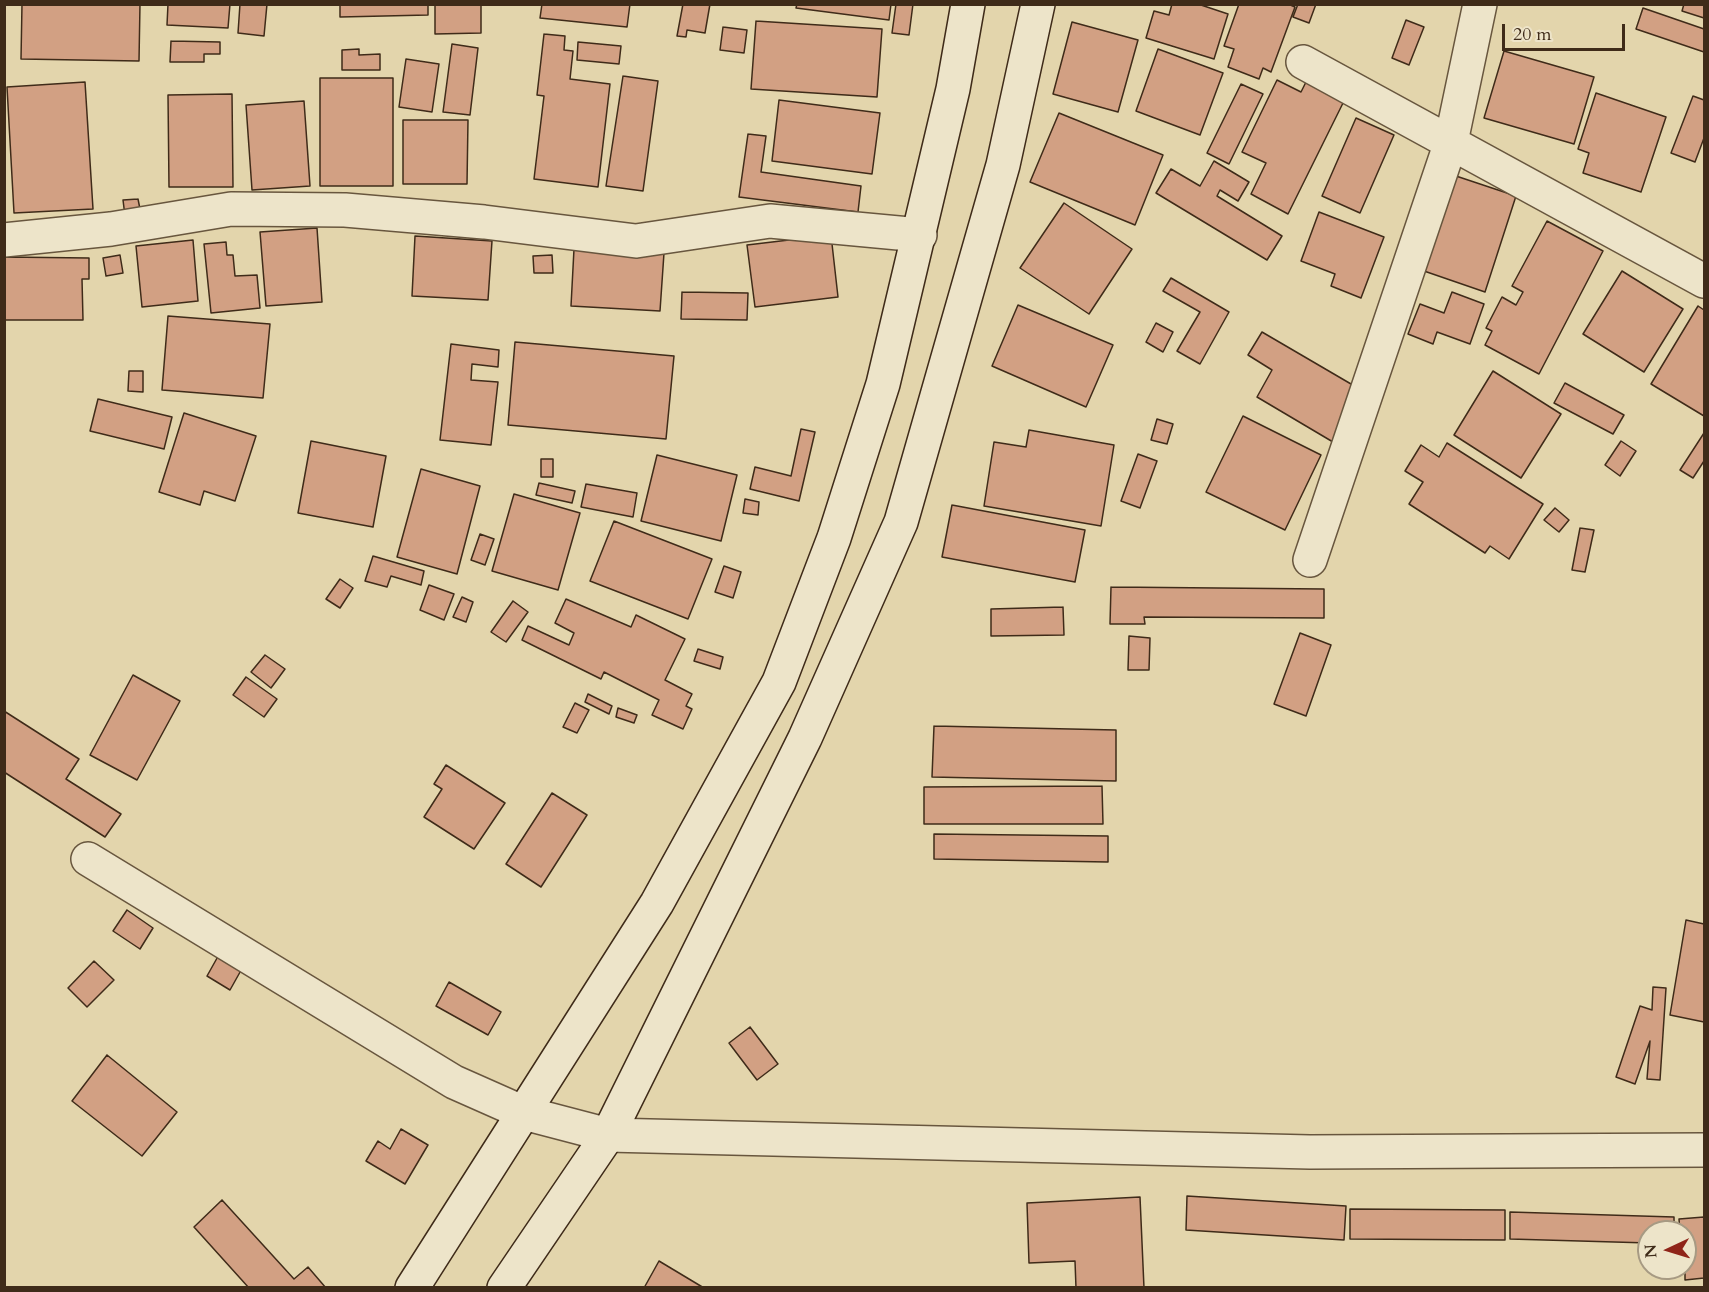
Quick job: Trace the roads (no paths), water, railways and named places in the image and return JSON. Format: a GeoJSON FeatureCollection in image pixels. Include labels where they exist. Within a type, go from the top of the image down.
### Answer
{"type":"FeatureCollection","features":[{"type":"Feature","properties":{"kind":"street"},"geometry":{"type":"LineString","coordinates":[[412,1287],[657,903],[779,682],[834,538],[880,395],[953,89],[968,4]]}},
{"type":"Feature","properties":{"kind":"street"},"geometry":{"type":"LineString","coordinates":[[504,1287],[608,1135],[805,738],[901,522],[1003,165],[1038,4]]}},
{"type":"Feature","properties":{"kind":"street"},"geometry":{"type":"LineString","coordinates":[[1310,560],[1451,142],[1480,4]]}},
{"type":"Feature","properties":{"kind":"street"},"geometry":{"type":"LineString","coordinates":[[1303,62],[1704,280]]}},
{"type":"Feature","properties":{"kind":"street"},"geometry":{"type":"LineString","coordinates":[[4,240],[111,229],[231,208],[368,212],[484,222],[636,241],[770,221],[920,235]]}},
{"type":"Feature","properties":{"kind":"street"},"geometry":{"type":"LineString","coordinates":[[88,859],[454,1082],[524,1113],[608,1135],[1310,1152],[1704,1150]]}}]}
